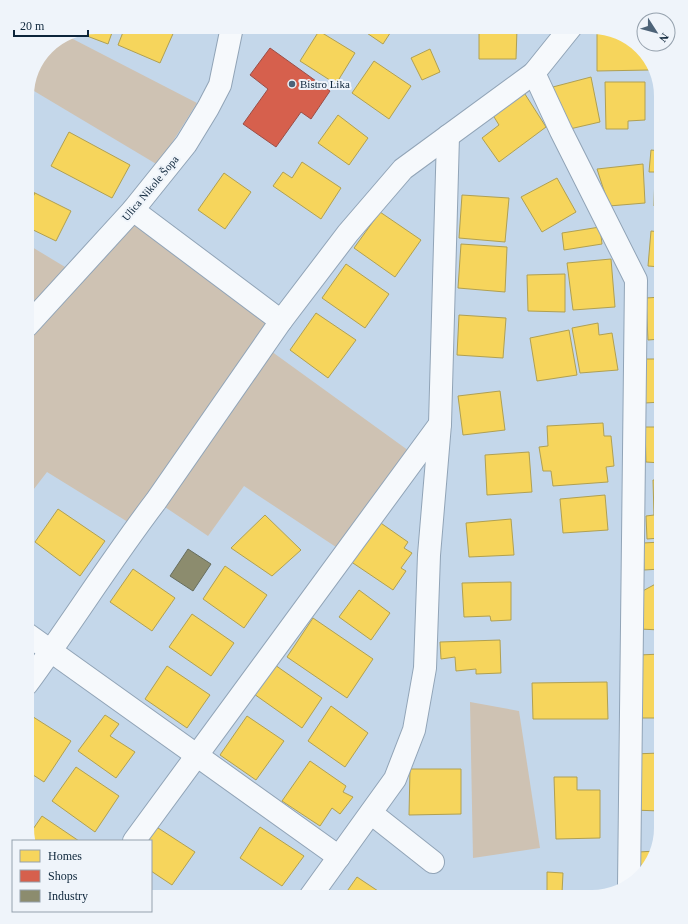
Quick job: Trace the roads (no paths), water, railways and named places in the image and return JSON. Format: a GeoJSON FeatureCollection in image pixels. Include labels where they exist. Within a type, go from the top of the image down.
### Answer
{"type":"FeatureCollection","features":[{"type":"Feature","properties":{"kind":"street","name":"Ulica Nikole Šopa"},"geometry":{"type":"LineString","coordinates":[[34,318],[132,210],[186,144],[220,86],[231,34]]}},
{"type":"Feature","properties":{"kind":"street"},"geometry":{"type":"LineString","coordinates":[[34,675],[281,321],[348,233],[403,169],[534,73],[565,34]]}},
{"type":"Feature","properties":{"kind":"street"},"geometry":{"type":"LineString","coordinates":[[534,73],[561,131],[636,280],[629,878]]}},
{"type":"Feature","properties":{"kind":"street"},"geometry":{"type":"LineString","coordinates":[[315,890],[395,778],[414,730],[425,668],[429,555],[440,424],[448,136]]}},
{"type":"Feature","properties":{"kind":"street"},"geometry":{"type":"LineString","coordinates":[[132,210],[281,321]]}},
{"type":"Feature","properties":{"kind":"street"},"geometry":{"type":"LineString","coordinates":[[135,840],[440,424]]}},
{"type":"Feature","properties":{"kind":"street"},"geometry":{"type":"LineString","coordinates":[[34,639],[339,857]]}},
{"type":"Feature","properties":{"kind":"street"},"geometry":{"type":"LineString","coordinates":[[370,813],[433,862]]}},
{"type":"Feature","properties":{"kind":"place","name":"Bistro Lika"},"geometry":{"type":"Point","coordinates":[292,84]}}]}
